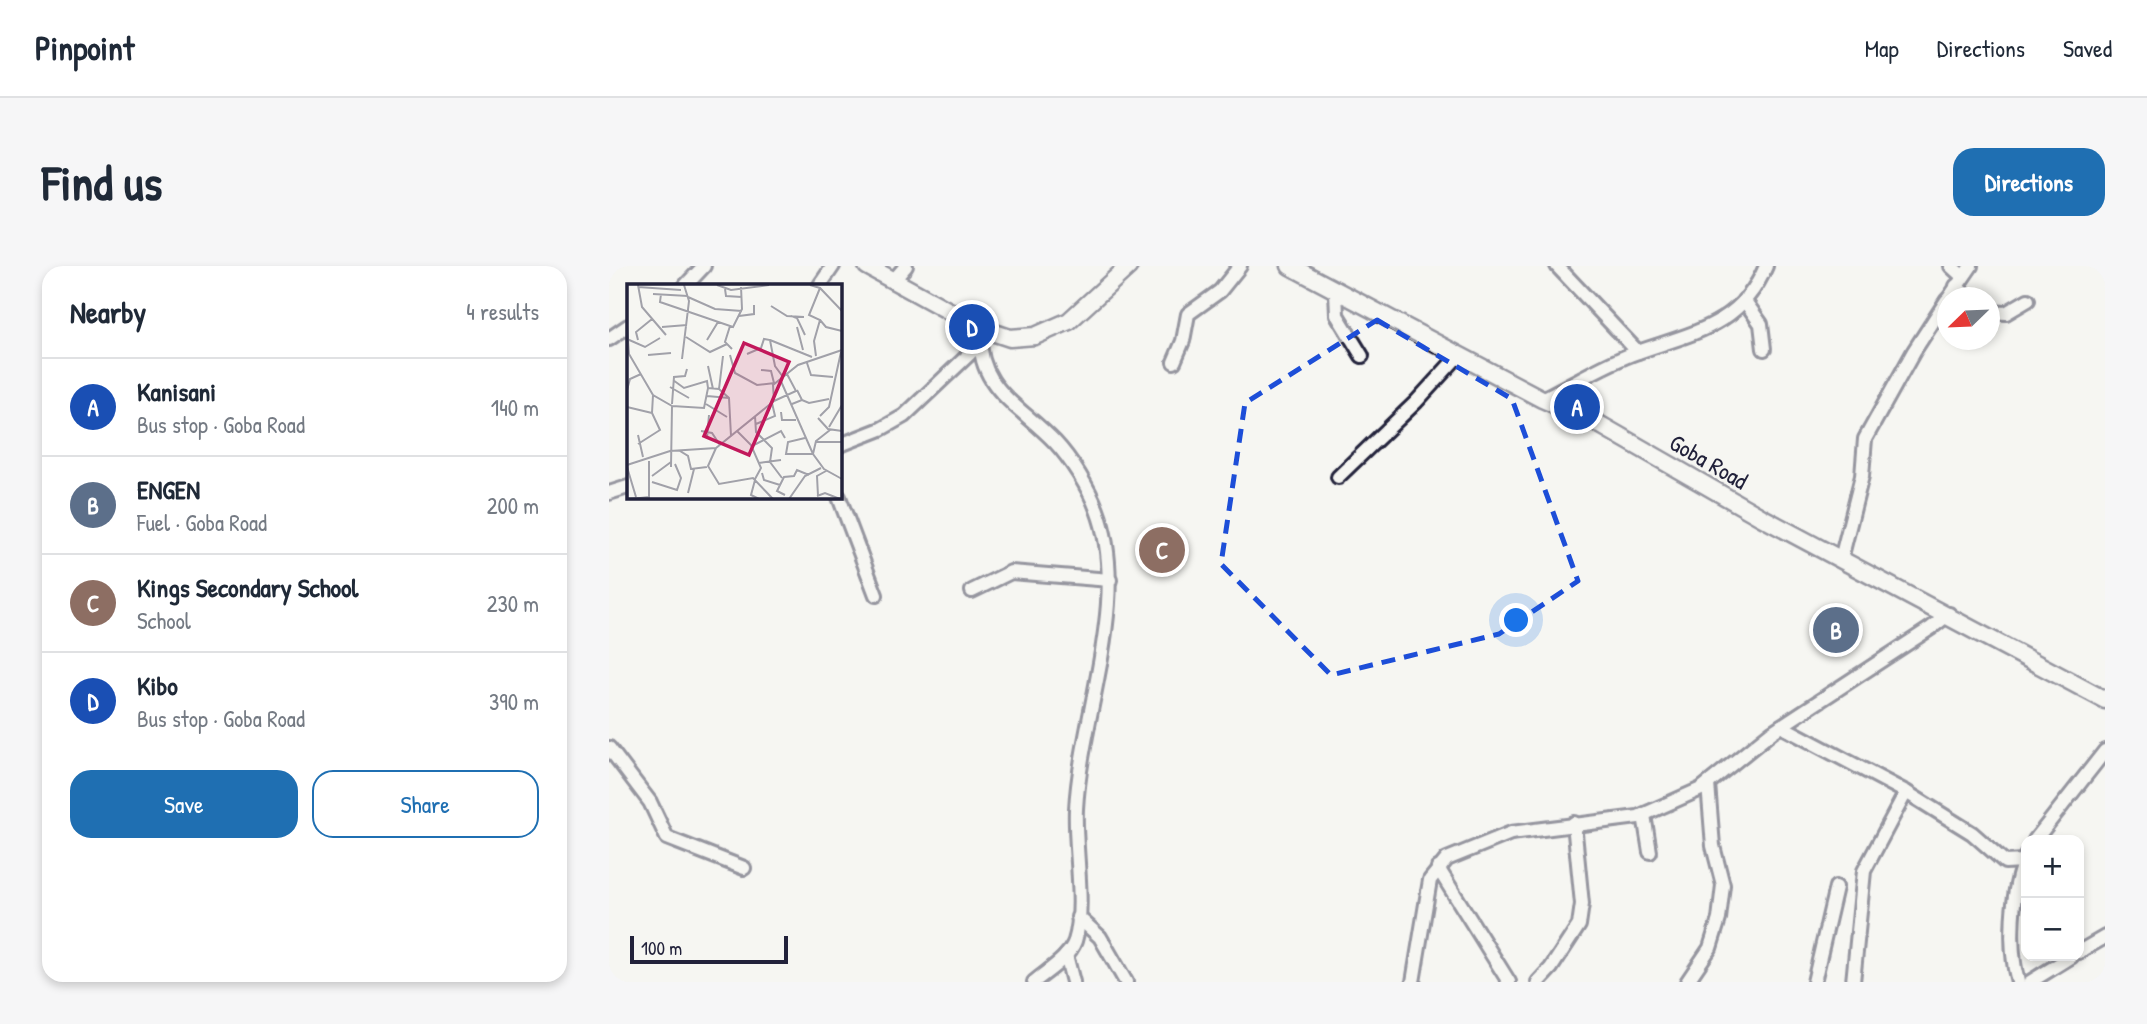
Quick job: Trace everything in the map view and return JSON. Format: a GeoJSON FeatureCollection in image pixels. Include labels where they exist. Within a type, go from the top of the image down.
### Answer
{"type":"FeatureCollection","features":[{"type":"Feature","properties":{"kind":"main road"},"geometry":{"type":"LineString","coordinates":[[867,266],[980,328],[1010,338],[1050,331],[1069,321],[1129,266]]}},
{"type":"Feature","properties":{"kind":"main road","name":"Goba Road"},"geometry":{"type":"LineString","coordinates":[[1290,266],[1542,400],[1597,423],[1840,559],[2105,699]]}},
{"type":"Feature","properties":{"kind":"street"},"geometry":{"type":"LineString","coordinates":[[687,284],[703,266]]}},
{"type":"Feature","properties":{"kind":"street"},"geometry":{"type":"LineString","coordinates":[[821,284],[833,266]]}},
{"type":"Feature","properties":{"kind":"street"},"geometry":{"type":"LineString","coordinates":[[893,281],[906,266]]}},
{"type":"Feature","properties":{"kind":"street"},"geometry":{"type":"LineString","coordinates":[[1174,362],[1183,341],[1188,314],[1222,289],[1240,266]]}},
{"type":"Feature","properties":{"kind":"street"},"geometry":{"type":"LineString","coordinates":[[1557,266],[1638,352]]}},
{"type":"Feature","properties":{"kind":"street"},"geometry":{"type":"LineString","coordinates":[[1542,400],[1638,352],[1705,330],[1726,317],[1744,300],[1766,266]]}},
{"type":"Feature","properties":{"kind":"street"},"geometry":{"type":"LineString","coordinates":[[1951,266],[1954,287]]}},
{"type":"Feature","properties":{"kind":"street"},"geometry":{"type":"LineString","coordinates":[[1956,287],[1972,266]]}},
{"type":"Feature","properties":{"kind":"street"},"geometry":{"type":"LineString","coordinates":[[1336,291],[1337,315],[1362,356]]}},
{"type":"Feature","properties":{"kind":"street"},"geometry":{"type":"LineString","coordinates":[[1744,300],[1761,324],[1764,349]]}},
{"type":"Feature","properties":{"kind":"street"},"geometry":{"type":"LineString","coordinates":[[2000,313],[2005,313],[2028,300]]}},
{"type":"Feature","properties":{"kind":"street"},"geometry":{"type":"LineString","coordinates":[[1840,559],[1862,476],[1865,439],[1914,351],[1937,316]]}},
{"type":"Feature","properties":{"kind":"street"},"geometry":{"type":"LineString","coordinates":[[609,339],[627,327]]}},
{"type":"Feature","properties":{"kind":"street"},"geometry":{"type":"LineString","coordinates":[[980,328],[979,345],[985,372],[995,387],[1056,444],[1091,497],[1109,554],[1110,580],[1076,809],[1078,917],[1074,943],[1066,954],[1034,982]]}},
{"type":"Feature","properties":{"kind":"street"},"geometry":{"type":"LineString","coordinates":[[842,444],[881,429],[904,416],[979,345]]}},
{"type":"Feature","properties":{"kind":"street"},"geometry":{"type":"LineString","coordinates":[[1338,477],[1416,402],[1458,356]]}},
{"type":"Feature","properties":{"kind":"street"},"geometry":{"type":"LineString","coordinates":[[609,492],[627,487]]}},
{"type":"Feature","properties":{"kind":"street"},"geometry":{"type":"LineString","coordinates":[[840,499],[876,596]]}},
{"type":"Feature","properties":{"kind":"street"},"geometry":{"type":"LineString","coordinates":[[972,591],[1007,573],[1018,572],[1110,580]]}},
{"type":"Feature","properties":{"kind":"street"},"geometry":{"type":"LineString","coordinates":[[1413,982],[1430,880],[1438,868],[1452,856],[1493,838],[1574,823],[1627,820],[1644,815],[1708,785],[1781,726],[1937,625],[1948,614]]}},
{"type":"Feature","properties":{"kind":"street"},"geometry":{"type":"LineString","coordinates":[[1781,726],[1906,792],[1972,833],[2007,863],[2021,859]]}},
{"type":"Feature","properties":{"kind":"street"},"geometry":{"type":"LineString","coordinates":[[609,748],[650,802],[667,838],[744,869]]}},
{"type":"Feature","properties":{"kind":"street"},"geometry":{"type":"LineString","coordinates":[[2039,835],[2105,751]]}},
{"type":"Feature","properties":{"kind":"street"},"geometry":{"type":"LineString","coordinates":[[1687,982],[1710,948],[1719,919],[1723,885],[1713,846],[1708,785]]}},
{"type":"Feature","properties":{"kind":"street"},"geometry":{"type":"LineString","coordinates":[[1853,982],[1862,878],[1906,792]]}},
{"type":"Feature","properties":{"kind":"street"},"geometry":{"type":"LineString","coordinates":[[1644,815],[1650,852]]}},
{"type":"Feature","properties":{"kind":"street"},"geometry":{"type":"LineString","coordinates":[[1538,982],[1574,936],[1581,918],[1581,880],[1574,823]]}},
{"type":"Feature","properties":{"kind":"street"},"geometry":{"type":"LineString","coordinates":[[1438,868],[1509,982]]}},
{"type":"Feature","properties":{"kind":"street"},"geometry":{"type":"LineString","coordinates":[[2018,982],[2014,965],[2013,912],[2021,876]]}},
{"type":"Feature","properties":{"kind":"street"},"geometry":{"type":"LineString","coordinates":[[1814,982],[1836,887]]}},
{"type":"Feature","properties":{"kind":"street"},"geometry":{"type":"LineString","coordinates":[[1078,917],[1100,937],[1126,982]]}},
{"type":"Feature","properties":{"kind":"street"},"geometry":{"type":"LineString","coordinates":[[2084,949],[2105,937]]}},
{"type":"Feature","properties":{"kind":"street"},"geometry":{"type":"LineString","coordinates":[[1066,954],[1073,982]]}},
{"type":"Feature","properties":{"kind":"street"},"geometry":{"type":"LineString","coordinates":[[2030,982],[2064,961]]}},
{"type":"Feature","properties":{"kind":"highlighted area"},"geometry":{"type":"Polygon","coordinates":[[[1377,320],[1512,399],[1578,581],[1499,634],[1331,675],[1221,564],[1245,403],[1377,320]]]}},
{"type":"Feature","properties":{"kind":"place","name":"Kibo"},"geometry":{"type":"Point","coordinates":[972,327]}},
{"type":"Feature","properties":{"kind":"place","name":"Kanisani"},"geometry":{"type":"Point","coordinates":[1577,407]}},
{"type":"Feature","properties":{"kind":"place","name":"Kings Secondary School"},"geometry":{"type":"Point","coordinates":[1162,550]}},
{"type":"Feature","properties":{"kind":"place","name":"ENGEN"},"geometry":{"type":"Point","coordinates":[1836,630]}}]}
